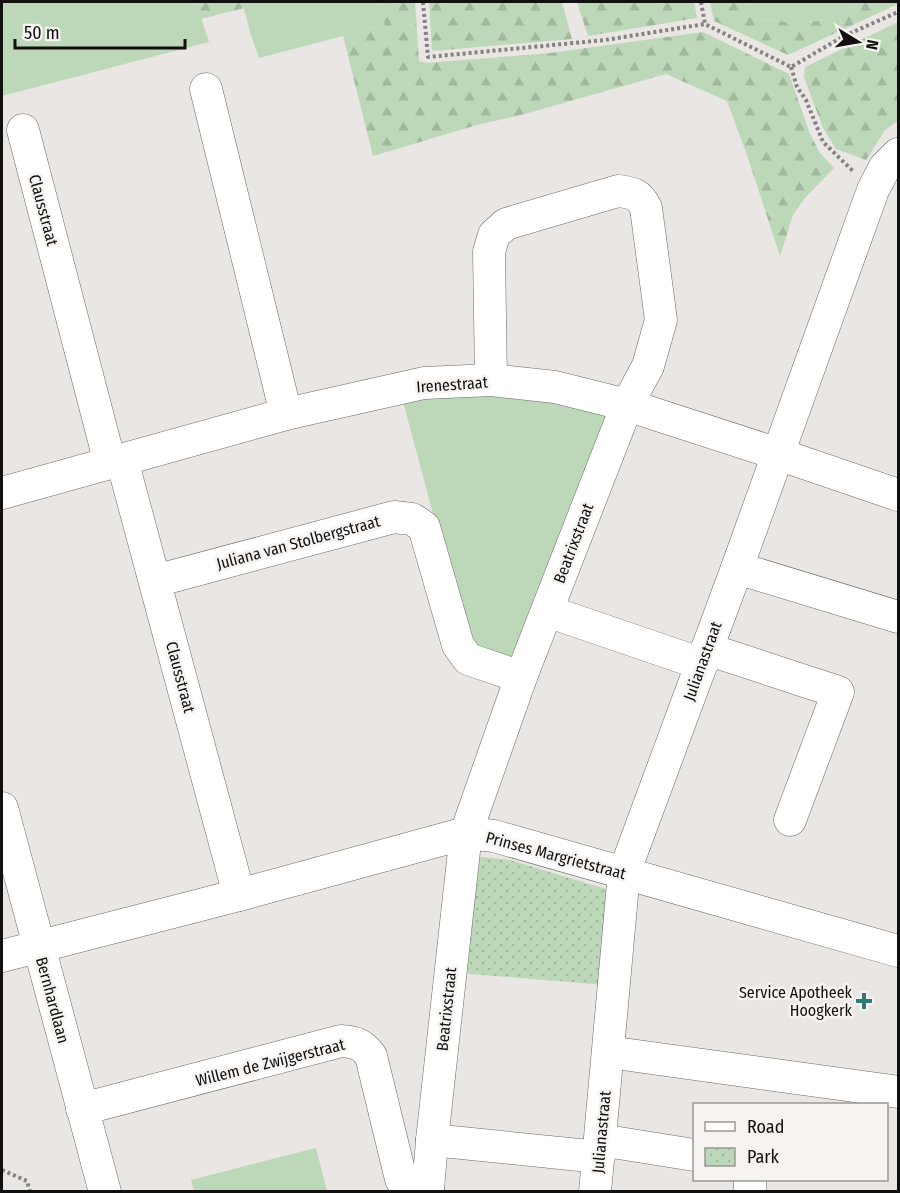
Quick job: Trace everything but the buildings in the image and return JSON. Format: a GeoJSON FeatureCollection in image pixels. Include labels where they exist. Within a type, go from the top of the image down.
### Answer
{"type":"FeatureCollection","features":[{"type":"Feature","properties":{"kind":"street"},"geometry":{"type":"LineString","coordinates":[[206,89],[286,414]]}},
{"type":"Feature","properties":{"kind":"street","name":"Clausstraat"},"geometry":{"type":"LineString","coordinates":[[23,130],[116,462],[156,580],[239,895]]}},
{"type":"Feature","properties":{"kind":"street","name":"Julianastraat"},"geometry":{"type":"LineString","coordinates":[[595,1191],[624,873],[873,190],[885,167],[898,154]]}},
{"type":"Feature","properties":{"kind":"street","name":"Beatrixstraat"},"geometry":{"type":"LineString","coordinates":[[428,1191],[466,833],[521,677],[627,405],[648,366],[662,320],[646,208],[641,198],[631,192],[618,191],[506,224],[494,235],[489,252],[491,381]]}},
{"type":"Feature","properties":{"kind":"street","name":"Irenestraat"},"geometry":{"type":"LineString","coordinates":[[2,493],[286,414],[424,382],[491,381],[555,387],[627,405],[898,495]]}},
{"type":"Feature","properties":{"kind":"street","name":"Juliana van Stolbergstraat"},"geometry":{"type":"LineString","coordinates":[[156,580],[394,517],[412,519],[424,527],[459,645],[468,659],[521,677]]}},
{"type":"Feature","properties":{"kind":"street"},"geometry":{"type":"LineString","coordinates":[[737,568],[898,617]]}},
{"type":"Feature","properties":{"kind":"street"},"geometry":{"type":"LineString","coordinates":[[547,610],[704,657],[838,692],[790,820]]}},
{"type":"Feature","properties":{"kind":"street","name":"Bernhardlaan"},"geometry":{"type":"LineString","coordinates":[[2,808],[105,1191]]}},
{"type":"Feature","properties":{"kind":"street","name":"Prinses Margrietstraat"},"geometry":{"type":"LineString","coordinates":[[2,956],[466,833],[494,836],[898,951]]}},
{"type":"Feature","properties":{"kind":"street","name":"Willem de Zwijgerstraat"},"geometry":{"type":"LineString","coordinates":[[82,1109],[341,1041],[354,1042],[365,1047],[371,1056],[401,1179],[428,1191]]}},
{"type":"Feature","properties":{"kind":"street"},"geometry":{"type":"LineString","coordinates":[[608,1052],[898,1092]]}},
{"type":"Feature","properties":{"kind":"street"},"geometry":{"type":"LineString","coordinates":[[432,1140],[693,1155]]}},
{"type":"Feature","properties":{"kind":"path"},"geometry":{"type":"LineString","coordinates":[[423,2],[428,57],[605,40],[705,24],[791,67],[797,87],[806,100],[823,142],[873,190]]}},
{"type":"Feature","properties":{"kind":"path"},"geometry":{"type":"LineString","coordinates":[[701,2],[705,24]]}},
{"type":"Feature","properties":{"kind":"path"},"geometry":{"type":"LineString","coordinates":[[791,67],[844,36],[898,12]]}},
{"type":"Feature","properties":{"kind":"path"},"geometry":{"type":"LineString","coordinates":[[2,1170],[27,1181],[30,1191]]}},
{"type":"Feature","properties":{"kind":"green space"},"geometry":{"type":"Polygon","coordinates":[[[2,2],[196,2],[209,42],[2,96],[2,2]]]}},
{"type":"Feature","properties":{"kind":"green space"},"geometry":{"type":"Polygon","coordinates":[[[196,2],[242,2],[244,8],[201,19],[196,2]]]}},
{"type":"Feature","properties":{"kind":"green space"},"geometry":{"type":"Polygon","coordinates":[[[242,2],[379,2],[385,25],[259,58],[242,2]]]}},
{"type":"Feature","properties":{"kind":"green space"},"geometry":{"type":"Polygon","coordinates":[[[379,2],[415,2],[419,61],[426,63],[550,53],[703,32],[789,74],[810,134],[820,153],[834,168],[805,198],[793,215],[780,256],[727,101],[666,74],[521,115],[477,125],[373,156],[343,36],[385,25],[379,2]]]}},
{"type":"Feature","properties":{"kind":"green space"},"geometry":{"type":"Polygon","coordinates":[[[429,2],[562,2],[572,39],[432,51],[429,2]]]}},
{"type":"Feature","properties":{"kind":"green space"},"geometry":{"type":"Polygon","coordinates":[[[577,2],[694,2],[697,18],[588,36],[577,2]]]}},
{"type":"Feature","properties":{"kind":"green space"},"geometry":{"type":"Polygon","coordinates":[[[710,2],[748,2],[760,19],[797,23],[824,20],[862,2],[898,2],[898,4],[788,55],[714,21],[710,2]]]}},
{"type":"Feature","properties":{"kind":"green space"},"geometry":{"type":"Polygon","coordinates":[[[748,2],[862,2],[824,20],[797,23],[760,19],[748,2]]]}},
{"type":"Feature","properties":{"kind":"green space"},"geometry":{"type":"Polygon","coordinates":[[[898,22],[898,121],[885,130],[866,160],[836,149],[823,128],[804,77],[805,67],[898,22]]]}},
{"type":"Feature","properties":{"kind":"green space"},"geometry":{"type":"Polygon","coordinates":[[[440,390],[541,398],[610,416],[517,666],[469,648],[402,398],[440,390]]]}},
{"type":"Feature","properties":{"kind":"green space"},"geometry":{"type":"Polygon","coordinates":[[[473,856],[510,860],[616,892],[606,985],[458,973],[473,856]]]}},
{"type":"Feature","properties":{"kind":"green space"},"geometry":{"type":"Polygon","coordinates":[[[316,1148],[327,1191],[194,1191],[191,1180],[316,1148]]]}},
{"type":"Feature","properties":{"kind":"place","name":"Service Apotheek Hoogkerk"},"geometry":{"type":"Point","coordinates":[864,1001]}}]}
